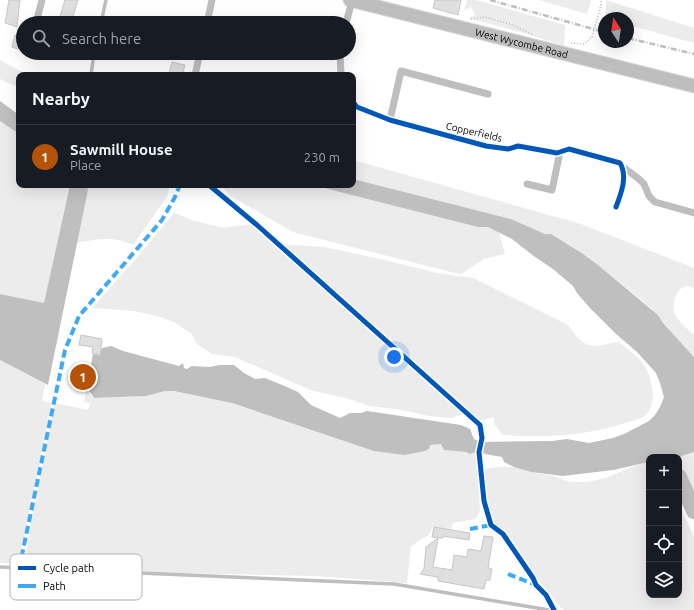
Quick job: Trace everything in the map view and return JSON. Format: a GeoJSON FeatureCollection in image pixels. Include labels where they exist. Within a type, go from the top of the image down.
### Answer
{"type":"FeatureCollection","features":[{"type":"Feature","properties":{"kind":"highway","name":"West Wycombe Road"},"geometry":{"type":"LineString","coordinates":[[351,0],[694,86]]}},
{"type":"Feature","properties":{"kind":"street"},"geometry":{"type":"LineString","coordinates":[[38,16],[42,0]]}},
{"type":"Feature","properties":{"kind":"street"},"geometry":{"type":"LineString","coordinates":[[209,16],[212,0]]}},
{"type":"Feature","properties":{"kind":"street"},"geometry":{"type":"LineString","coordinates":[[348,16],[351,0]]}},
{"type":"Feature","properties":{"kind":"street"},"geometry":{"type":"LineString","coordinates":[[196,72],[198,60]]}},
{"type":"Feature","properties":{"kind":"street"},"geometry":{"type":"LineString","coordinates":[[340,60],[341,72]]}},
{"type":"Feature","properties":{"kind":"street"},"geometry":{"type":"LineString","coordinates":[[390,120],[401,71],[488,94]]}},
{"type":"Feature","properties":{"kind":"street","name":"Copperfields"},"geometry":{"type":"LineString","coordinates":[[356,105],[390,120],[486,146],[508,149],[518,146],[560,152],[569,149],[620,163],[644,184],[649,196],[655,202],[694,213]]}},
{"type":"Feature","properties":{"kind":"street"},"geometry":{"type":"LineString","coordinates":[[526,184],[552,190],[560,152]]}},
{"type":"Feature","properties":{"kind":"street"},"geometry":{"type":"LineString","coordinates":[[616,207],[623,189],[623,167]]}},
{"type":"Feature","properties":{"kind":"lane"},"geometry":{"type":"LineString","coordinates":[[103,16],[106,0]]}},
{"type":"Feature","properties":{"kind":"lane"},"geometry":{"type":"LineString","coordinates":[[91,72],[93,60]]}},
{"type":"Feature","properties":{"kind":"lane"},"geometry":{"type":"LineString","coordinates":[[0,567],[10,567]]}},
{"type":"Feature","properties":{"kind":"lane"},"geometry":{"type":"LineString","coordinates":[[142,573],[394,584],[549,610]]}},
{"type":"Feature","properties":{"kind":"path"},"geometry":{"type":"LineString","coordinates":[[571,43],[584,44],[592,37],[601,0]]}},
{"type":"Feature","properties":{"kind":"path"},"geometry":{"type":"LineString","coordinates":[[468,19],[485,17],[510,24],[538,36]]}},
{"type":"Feature","properties":{"kind":"shaded area"},"geometry":{"type":"Polygon","coordinates":[[[467,0],[476,0],[565,25],[564,46],[524,33],[468,18],[475,15],[471,7],[464,10],[467,0]]]}},
{"type":"Feature","properties":{"kind":"shaded area"},"geometry":{"type":"Polygon","coordinates":[[[539,0],[591,0],[587,14],[539,0]]]}},
{"type":"Feature","properties":{"kind":"shaded area"},"geometry":{"type":"Polygon","coordinates":[[[606,0],[694,28],[694,43],[634,27],[634,12],[606,12],[606,0]]]}},
{"type":"Feature","properties":{"kind":"shaded area"},"geometry":{"type":"Polygon","coordinates":[[[0,60],[22,72],[16,72],[16,87],[0,79],[0,60]]]}},
{"type":"Feature","properties":{"kind":"shaded area"},"geometry":{"type":"Polygon","coordinates":[[[0,101],[16,113],[16,132],[0,121],[0,101]]]}},
{"type":"Feature","properties":{"kind":"shaded area"},"geometry":{"type":"Polygon","coordinates":[[[0,121],[16,132],[16,188],[69,188],[44,304],[0,294],[0,121]]]}},
{"type":"Feature","properties":{"kind":"shaded area"},"geometry":{"type":"Polygon","coordinates":[[[356,161],[581,224],[694,268],[694,288],[688,286],[680,289],[674,301],[674,310],[675,314],[683,325],[694,335],[694,357],[663,323],[658,315],[598,265],[551,234],[545,234],[511,219],[356,180],[356,161]]]}},
{"type":"Feature","properties":{"kind":"shaded area"},"geometry":{"type":"Polygon","coordinates":[[[356,180],[511,219],[545,234],[551,234],[583,254],[658,315],[663,323],[694,357],[694,452],[682,456],[682,454],[646,454],[646,463],[613,470],[563,476],[531,472],[514,467],[504,462],[502,457],[485,454],[480,450],[470,454],[466,452],[444,450],[441,444],[430,445],[429,449],[425,451],[404,455],[374,451],[232,403],[174,391],[165,391],[146,396],[94,398],[89,390],[90,370],[93,354],[100,355],[102,348],[111,346],[123,351],[179,366],[183,363],[184,368],[187,369],[192,366],[209,367],[234,365],[255,379],[265,378],[298,392],[311,405],[340,418],[350,413],[361,413],[367,411],[461,425],[470,429],[474,439],[481,442],[552,441],[567,439],[589,443],[624,434],[649,421],[660,407],[664,397],[656,373],[637,352],[616,334],[589,307],[573,286],[553,269],[512,239],[488,227],[478,227],[324,188],[356,188],[356,180]]]}},
{"type":"Feature","properties":{"kind":"shaded area"},"geometry":{"type":"Polygon","coordinates":[[[69,188],[88,188],[48,385],[0,360],[0,294],[44,303],[69,188]]]}},
{"type":"Feature","properties":{"kind":"shaded area"},"geometry":{"type":"Polygon","coordinates":[[[88,188],[169,188],[167,197],[133,245],[112,239],[91,240],[77,243],[88,188]]]}},
{"type":"Feature","properties":{"kind":"shaded area"},"geometry":{"type":"Polygon","coordinates":[[[223,188],[324,188],[478,227],[488,227],[499,232],[505,254],[484,259],[461,274],[455,273],[293,232],[232,197],[223,188]]]}},
{"type":"Feature","properties":{"kind":"shaded area"},"geometry":{"type":"Polygon","coordinates":[[[174,213],[195,221],[223,228],[251,224],[464,414],[450,418],[429,416],[401,410],[370,406],[342,397],[313,391],[235,357],[212,354],[197,344],[192,334],[174,322],[157,316],[134,311],[92,308],[174,213]]]}},
{"type":"Feature","properties":{"kind":"shaded area"},"geometry":{"type":"Polygon","coordinates":[[[281,244],[325,247],[438,273],[473,278],[568,325],[580,340],[588,345],[597,346],[619,342],[639,359],[647,369],[653,394],[653,401],[649,411],[640,418],[613,427],[582,433],[551,436],[503,435],[494,424],[494,417],[479,421],[431,376],[281,244]]]}},
{"type":"Feature","properties":{"kind":"shaded area"},"geometry":{"type":"Polygon","coordinates":[[[0,360],[45,384],[42,401],[52,403],[20,554],[10,554],[10,564],[0,563],[0,360]]]}},
{"type":"Feature","properties":{"kind":"shaded area"},"geometry":{"type":"Polygon","coordinates":[[[87,386],[90,386],[90,393],[94,398],[146,396],[165,391],[174,391],[232,403],[355,444],[419,452],[425,451],[430,445],[441,444],[444,450],[470,453],[476,451],[480,511],[475,519],[453,523],[451,529],[432,527],[430,534],[411,546],[407,583],[315,576],[142,572],[142,554],[26,554],[55,403],[88,410],[90,403],[84,402],[87,386]]]}},
{"type":"Feature","properties":{"kind":"shaded area"},"geometry":{"type":"Polygon","coordinates":[[[694,452],[694,511],[682,484],[682,456],[694,452]]]}},
{"type":"Feature","properties":{"kind":"shaded area"},"geometry":{"type":"Polygon","coordinates":[[[646,463],[646,598],[682,598],[682,511],[694,537],[694,610],[562,609],[537,578],[505,532],[494,523],[488,505],[483,469],[514,467],[553,476],[570,482],[588,482],[606,478],[646,463]]]}},
{"type":"Feature","properties":{"kind":"building"},"geometry":{"type":"Polygon","coordinates":[[[9,0],[20,0],[18,16],[16,16],[16,27],[5,23],[9,0]]]}},
{"type":"Feature","properties":{"kind":"building"},"geometry":{"type":"Polygon","coordinates":[[[65,0],[78,0],[73,16],[60,16],[65,0]]]}},
{"type":"Feature","properties":{"kind":"building"},"geometry":{"type":"Polygon","coordinates":[[[435,0],[461,0],[458,15],[433,8],[435,0]]]}},
{"type":"Feature","properties":{"kind":"building"},"geometry":{"type":"Polygon","coordinates":[[[15,35],[16,48],[12,47],[15,35]]]}},
{"type":"Feature","properties":{"kind":"building"},"geometry":{"type":"Polygon","coordinates":[[[172,62],[185,65],[183,72],[169,72],[172,62]]]}},
{"type":"Feature","properties":{"kind":"building"},"geometry":{"type":"Polygon","coordinates":[[[81,335],[102,339],[100,355],[92,353],[93,347],[79,345],[81,335]]]}},
{"type":"Feature","properties":{"kind":"building"},"geometry":{"type":"Polygon","coordinates":[[[76,367],[93,370],[90,386],[73,383],[76,367]]]}},
{"type":"Feature","properties":{"kind":"building"},"geometry":{"type":"Polygon","coordinates":[[[434,527],[470,533],[469,540],[443,536],[443,538],[432,537],[434,527]]]}},
{"type":"Feature","properties":{"kind":"building"},"geometry":{"type":"Polygon","coordinates":[[[484,536],[493,537],[488,568],[492,569],[490,580],[486,580],[484,589],[438,581],[438,577],[420,574],[424,569],[426,547],[438,538],[433,567],[452,570],[454,555],[467,557],[468,549],[481,551],[484,536]]]}},
{"type":"Feature","properties":{"kind":"waterway"},"geometry":{"type":"LineString","coordinates":[[682,484],[694,511]]}},
{"type":"Feature","properties":{"kind":"railway"},"geometry":{"type":"LineString","coordinates":[[490,0],[598,30]]}},
{"type":"Feature","properties":{"kind":"railway"},"geometry":{"type":"LineString","coordinates":[[634,39],[694,54]]}},
{"type":"Feature","properties":{"kind":"marked path"},"geometry":{"type":"LineString","coordinates":[[22,554],[65,350],[79,316],[162,220],[179,188]]}},
{"type":"Feature","properties":{"kind":"marked path"},"geometry":{"type":"LineString","coordinates":[[470,529],[491,525]]}},
{"type":"Feature","properties":{"kind":"marked path"},"geometry":{"type":"LineString","coordinates":[[508,574],[536,585]]}},
{"type":"Feature","properties":{"kind":"cycle path"},"geometry":{"type":"LineString","coordinates":[[356,106],[390,120],[486,146],[508,149],[518,146],[557,153],[569,149],[620,163],[624,179],[622,191],[616,207]]}},
{"type":"Feature","properties":{"kind":"cycle path"},"geometry":{"type":"LineString","coordinates":[[213,188],[257,225],[480,425],[482,438],[479,452],[484,501],[491,525],[503,534],[533,578],[536,585],[546,595],[554,610]]}},
{"type":"Feature","properties":{"kind":"place","name":"Sawmill House"},"geometry":{"type":"Point","coordinates":[83,377]}}]}
